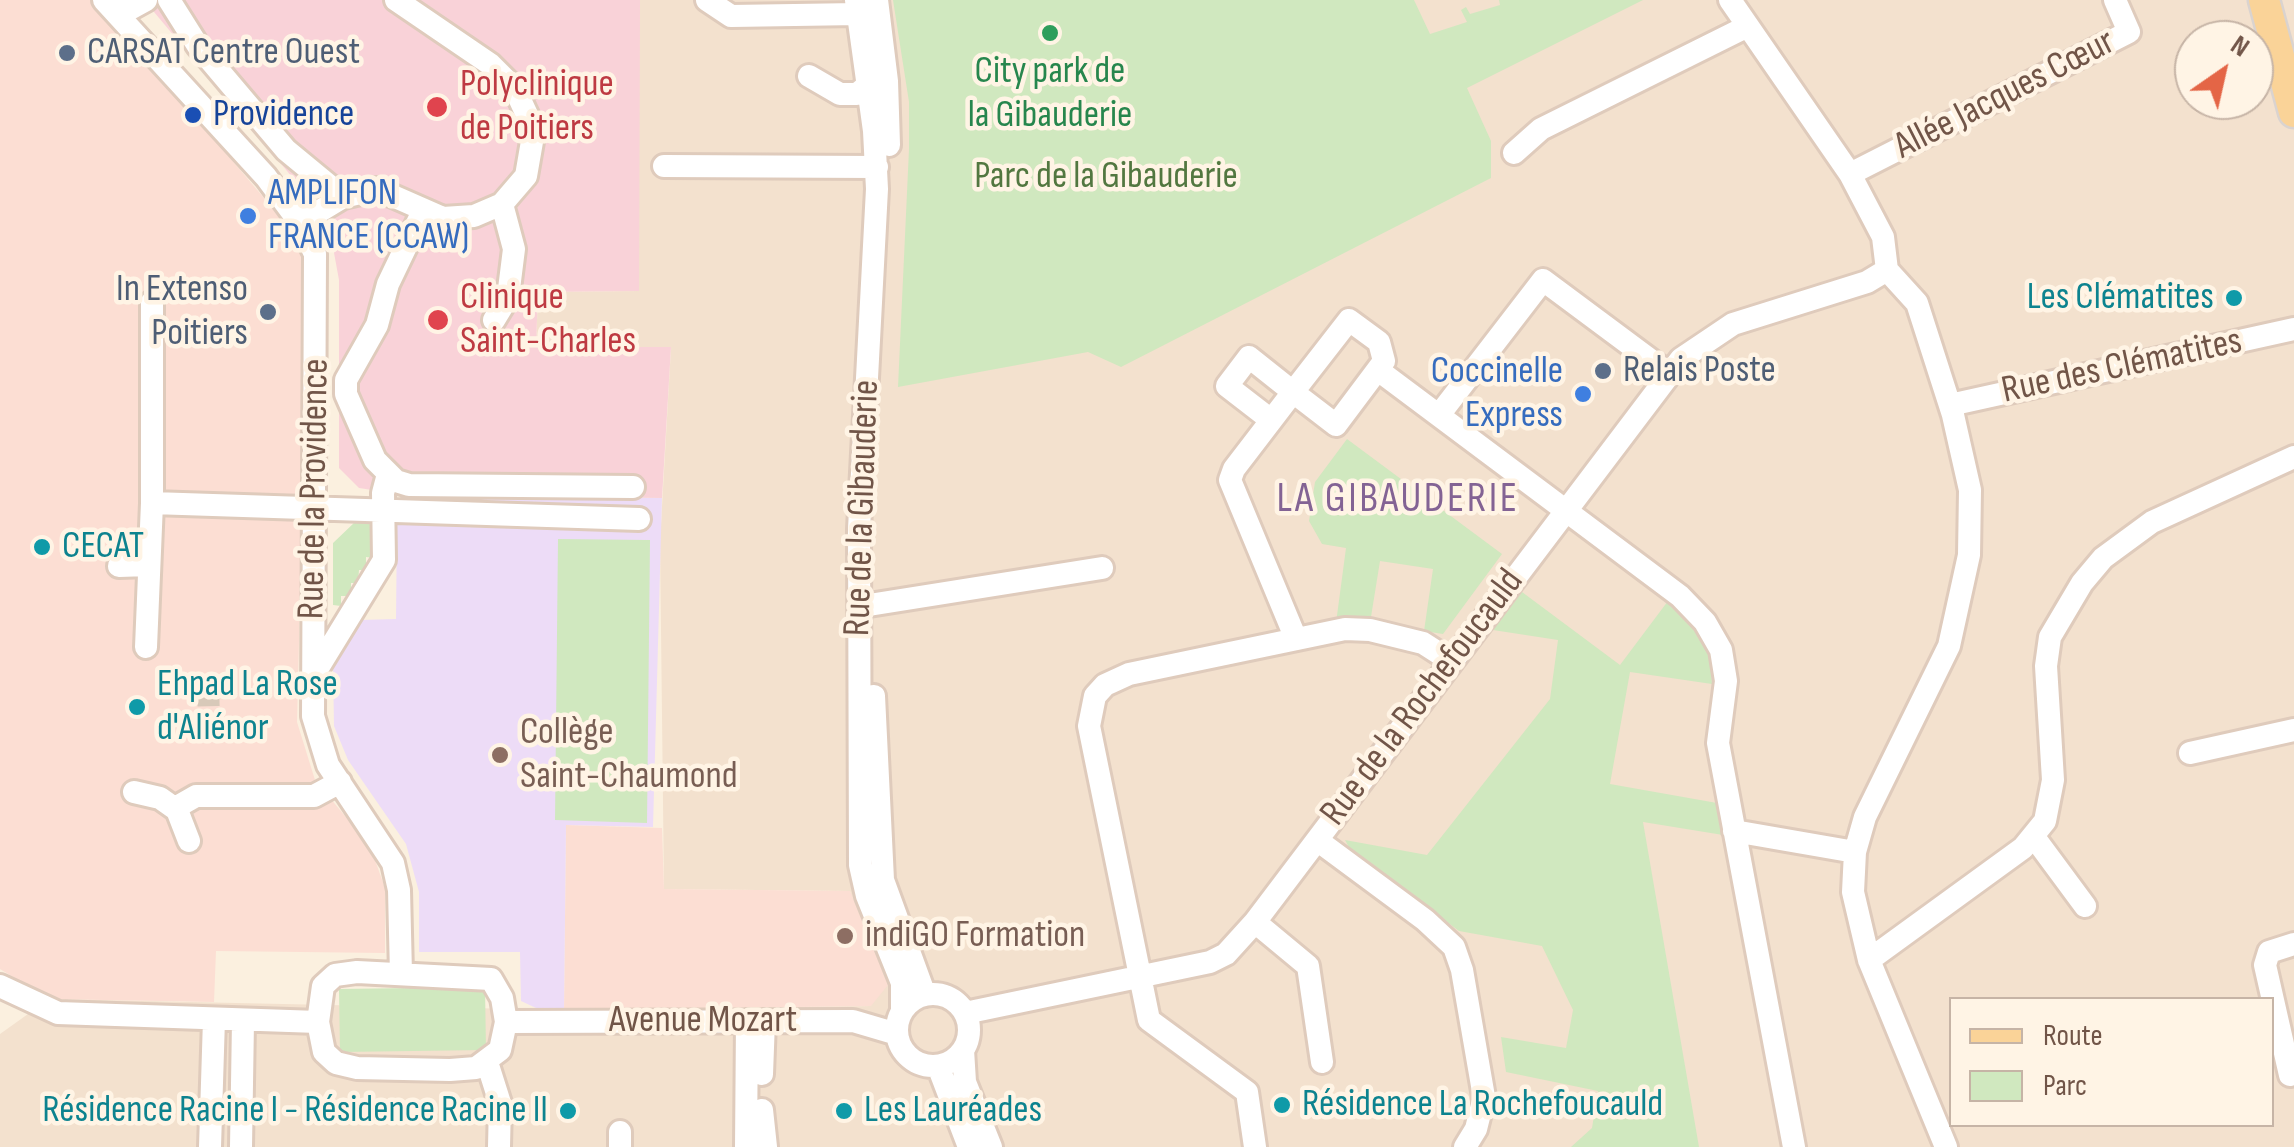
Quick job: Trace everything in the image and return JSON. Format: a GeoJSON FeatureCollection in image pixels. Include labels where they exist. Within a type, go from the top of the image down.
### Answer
{"type":"FeatureCollection","features":[{"type":"Feature","properties":{"kind":"main road"},"geometry":{"type":"LineString","coordinates":[[2264,0],[2294,112]]}},
{"type":"Feature","properties":{"kind":"street","name":"Rue de la Providence"},"geometry":{"type":"LineString","coordinates":[[104,0],[220,138],[300,223],[316,263],[316,732],[340,782],[384,846],[396,875],[401,974]]}},
{"type":"Feature","properties":{"kind":"street"},"geometry":{"type":"LineString","coordinates":[[169,0],[198,46],[286,150],[342,196]]}},
{"type":"Feature","properties":{"kind":"street"},"geometry":{"type":"LineString","coordinates":[[300,223],[342,196],[377,189],[422,211],[455,218],[502,204],[521,185],[532,156],[534,130],[527,108],[500,71],[396,0]]}},
{"type":"Feature","properties":{"kind":"street"},"geometry":{"type":"LineString","coordinates":[[707,0],[731,16],[863,5]]}},
{"type":"Feature","properties":{"kind":"street"},"geometry":{"type":"LineString","coordinates":[[1730,0],[1850,174],[1882,236],[1887,270],[1917,303],[1950,406],[1971,506],[1970,556],[1949,646],[1876,790],[1855,852],[1853,892],[1869,960],[1944,1131]]}},
{"type":"Feature","properties":{"kind":"street","name":"Allée Jacques Cœur"},"geometry":{"type":"LineString","coordinates":[[1850,174],[2130,32],[2116,0]]}},
{"type":"Feature","properties":{"kind":"street","name":"Rue de la Providence"},"geometry":{"type":"LineString","coordinates":[[132,2],[220,138]]}},
{"type":"Feature","properties":{"kind":"street","name":"Rue de la Gibauderie"},"geometry":{"type":"LineString","coordinates":[[863,5],[876,167],[858,528],[860,864],[867,896],[902,984],[900,1022]]}},
{"type":"Feature","properties":{"kind":"street","name":"Rue de la Gibauderie"},"geometry":{"type":"LineString","coordinates":[[863,5],[887,81],[889,150],[868,529],[884,880],[925,995]]}},
{"type":"Feature","properties":{"kind":"street"},"geometry":{"type":"LineString","coordinates":[[1514,153],[1541,129],[1748,26]]}},
{"type":"Feature","properties":{"kind":"street"},"geometry":{"type":"LineString","coordinates":[[810,76],[840,94],[858,94],[868,84]]}},
{"type":"Feature","properties":{"kind":"street"},"geometry":{"type":"LineString","coordinates":[[664,166],[876,167]]}},
{"type":"Feature","properties":{"kind":"street"},"geometry":{"type":"LineString","coordinates":[[494,320],[508,297],[514,249],[502,204]]}},
{"type":"Feature","properties":{"kind":"street"},"geometry":{"type":"LineString","coordinates":[[422,211],[388,284],[377,326],[345,387],[368,449],[388,474],[410,485],[633,487]]}},
{"type":"Feature","properties":{"kind":"street","name":"Rue de la Rochefoucauld"},"geometry":{"type":"LineString","coordinates":[[965,1012],[1210,962],[1226,954],[1255,922],[1668,373],[1704,341],[1733,324],[1866,282],[1887,270]]}},
{"type":"Feature","properties":{"kind":"street"},"geometry":{"type":"LineString","coordinates":[[1439,415],[1542,280],[1668,373]]}},
{"type":"Feature","properties":{"kind":"street"},"geometry":{"type":"LineString","coordinates":[[147,636],[152,503],[152,302]]}},
{"type":"Feature","properties":{"kind":"street"},"geometry":{"type":"LineString","coordinates":[[1271,420],[1227,386],[1249,357],[1293,392],[1336,425],[1378,370],[1384,350],[1349,320],[1293,392],[1271,420],[1230,480],[1296,639]]}},
{"type":"Feature","properties":{"kind":"street","name":"Rue des Clématites"},"geometry":{"type":"LineString","coordinates":[[1950,406],[2294,329]]}},
{"type":"Feature","properties":{"kind":"street"},"geometry":{"type":"LineString","coordinates":[[1378,370],[1680,596],[1705,622],[1721,650],[1726,681],[1718,743],[1794,1147]]}},
{"type":"Feature","properties":{"kind":"street"},"geometry":{"type":"LineString","coordinates":[[1869,960],[2034,837],[2052,800],[2046,666],[2050,636],[2062,609],[2103,558],[2152,522],[2294,457]]}},
{"type":"Feature","properties":{"kind":"street"},"geometry":{"type":"LineString","coordinates":[[313,676],[384,560],[383,508],[388,474]]}},
{"type":"Feature","properties":{"kind":"street"},"geometry":{"type":"LineString","coordinates":[[152,503],[638,519]]}},
{"type":"Feature","properties":{"kind":"street"},"geometry":{"type":"LineString","coordinates":[[119,566],[148,565]]}},
{"type":"Feature","properties":{"kind":"street"},"geometry":{"type":"LineString","coordinates":[[869,605],[1102,568]]}},
{"type":"Feature","properties":{"kind":"street"},"geometry":{"type":"LineString","coordinates":[[1255,1147],[1247,1092],[1150,1029],[1089,726],[1095,696],[1105,684],[1129,674],[1359,628],[1423,643],[1450,662]]}},
{"type":"Feature","properties":{"kind":"street"},"geometry":{"type":"LineString","coordinates":[[2190,753],[2294,730]]}},
{"type":"Feature","properties":{"kind":"street"},"geometry":{"type":"LineString","coordinates":[[175,808],[196,796],[314,796],[340,782]]}},
{"type":"Feature","properties":{"kind":"street"},"geometry":{"type":"LineString","coordinates":[[134,792],[156,797],[175,808],[189,840]]}},
{"type":"Feature","properties":{"kind":"street"},"geometry":{"type":"LineString","coordinates":[[1734,831],[1855,852]]}},
{"type":"Feature","properties":{"kind":"street"},"geometry":{"type":"LineString","coordinates":[[2034,837],[2085,906]]}},
{"type":"Feature","properties":{"kind":"street"},"geometry":{"type":"LineString","coordinates":[[1317,840],[1426,920],[1454,947],[1462,970],[1484,1097],[1476,1129],[1464,1147]]}},
{"type":"Feature","properties":{"kind":"street"},"geometry":{"type":"LineString","coordinates":[[1255,922],[1308,966],[1322,1062]]}},
{"type":"Feature","properties":{"kind":"street"},"geometry":{"type":"LineString","coordinates":[[2271,997],[2265,965],[2269,952],[2294,944]]}},
{"type":"Feature","properties":{"kind":"street"},"geometry":{"type":"LineString","coordinates":[[401,974],[490,980],[502,998],[506,1022],[500,1050],[487,1062],[450,1070],[357,1068],[336,1063],[324,1052],[318,1022],[323,986],[335,975],[401,974]]}},
{"type":"Feature","properties":{"kind":"street"},"geometry":{"type":"LineString","coordinates":[[3,989],[58,1013],[318,1022]]}},
{"type":"Feature","properties":{"kind":"street"},"geometry":{"type":"LineString","coordinates":[[964,1050],[938,1066],[916,1062],[900,1045],[900,1022],[925,995],[948,997],[965,1012],[969,1031],[964,1050],[965,1082],[992,1147]]}},
{"type":"Feature","properties":{"kind":"street"},"geometry":{"type":"LineString","coordinates":[[2274,1014],[2285,1075]]}},
{"type":"Feature","properties":{"kind":"street"},"geometry":{"type":"LineString","coordinates":[[210,1147],[214,1019]]}},
{"type":"Feature","properties":{"kind":"street"},"geometry":{"type":"LineString","coordinates":[[240,1147],[243,1021]]}},
{"type":"Feature","properties":{"kind":"street"},"geometry":{"type":"LineString","coordinates":[[756,1021],[762,1074]]}},
{"type":"Feature","properties":{"kind":"street"},"geometry":{"type":"LineString","coordinates":[[746,1147],[756,1021]]}},
{"type":"Feature","properties":{"kind":"street","name":"Avenue Mozart"},"geometry":{"type":"LineString","coordinates":[[506,1022],[900,1022]]}},
{"type":"Feature","properties":{"kind":"street"},"geometry":{"type":"LineString","coordinates":[[487,1062],[500,1103],[500,1147]]}},
{"type":"Feature","properties":{"kind":"street"},"geometry":{"type":"LineString","coordinates":[[938,1066],[969,1147]]}},
{"type":"Feature","properties":{"kind":"street"},"geometry":{"type":"LineString","coordinates":[[762,1110],[766,1147]]}},
{"type":"Feature","properties":{"kind":"shaded area"},"geometry":{"type":"Polygon","coordinates":[[[0,0],[96,0],[292,231],[303,252],[308,273],[297,722],[315,780],[370,846],[385,888],[385,953],[216,951],[214,1002],[49,999],[0,969],[0,0]]]}},
{"type":"Feature","properties":{"kind":"shaded area"},"geometry":{"type":"Polygon","coordinates":[[[144,0],[640,0],[639,291],[538,292],[536,347],[671,347],[662,498],[398,494],[359,488],[339,468],[339,280],[328,220],[144,0]]]}},
{"type":"Feature","properties":{"kind":"shaded area"},"geometry":{"type":"Polygon","coordinates":[[[638,0],[2294,0],[2294,1147],[0,1147],[0,1034],[49,999],[564,1010],[871,1006],[850,891],[664,889],[660,542],[671,348],[536,348],[538,292],[638,291],[638,0]]]}},
{"type":"Feature","properties":{"kind":"shaded area","name":"Collège Saint-Chaumond"},"geometry":{"type":"Polygon","coordinates":[[[411,495],[662,498],[653,827],[566,825],[564,1010],[536,1008],[521,1001],[520,952],[419,952],[419,892],[406,844],[348,760],[334,726],[333,665],[360,620],[396,619],[397,523],[409,523],[411,495]]]}},
{"type":"Feature","properties":{"kind":"shaded area"},"geometry":{"type":"Polygon","coordinates":[[[566,825],[662,828],[664,889],[850,891],[888,985],[871,1006],[564,1010],[566,825]]]}},
{"type":"Feature","properties":{"kind":"green space","name":"Parc de la Gibauderie"},"geometry":{"type":"Polygon","coordinates":[[[893,0],[1414,0],[1430,34],[1467,22],[1461,10],[1466,7],[1470,14],[1500,5],[1499,0],[1643,0],[1467,88],[1491,141],[1491,178],[1121,367],[1088,352],[898,387],[909,102],[893,0]]]}},
{"type":"Feature","properties":{"kind":"green space"},"geometry":{"type":"Polygon","coordinates":[[[1347,439],[1502,554],[1443,634],[1424,631],[1433,569],[1380,561],[1371,617],[1336,623],[1346,548],[1322,544],[1309,521],[1315,482],[1347,439]]]}},
{"type":"Feature","properties":{"kind":"green space"},"geometry":{"type":"Polygon","coordinates":[[[355,522],[369,522],[379,538],[373,558],[366,557],[366,570],[359,570],[358,583],[351,583],[351,596],[341,596],[341,606],[333,605],[333,543],[355,522]]]}},
{"type":"Feature","properties":{"kind":"green space"},"geometry":{"type":"Polygon","coordinates":[[[558,539],[650,540],[647,823],[555,820],[558,539]]]}},
{"type":"Feature","properties":{"kind":"green space"},"geometry":{"type":"Polygon","coordinates":[[[1522,592],[1620,665],[1668,601],[1702,638],[1711,661],[1712,684],[1630,672],[1610,784],[1717,803],[1723,835],[1643,822],[1699,1147],[1571,1147],[1592,1128],[1598,1091],[1506,1072],[1501,1037],[1566,1048],[1573,1010],[1542,946],[1459,931],[1350,849],[1345,840],[1427,855],[1550,699],[1558,640],[1493,630],[1522,592]]]}},
{"type":"Feature","properties":{"kind":"green space"},"geometry":{"type":"Polygon","coordinates":[[[485,987],[486,1050],[340,1052],[339,989],[485,987]]]}},
{"type":"Feature","properties":{"kind":"tunnel"},"geometry":{"type":"LineString","coordinates":[[197,735],[209,720],[208,684]]}},
{"type":"Feature","properties":{"kind":"place","name":"City park de la Gibauderie"},"geometry":{"type":"Point","coordinates":[1050,33]}},
{"type":"Feature","properties":{"kind":"place","name":"CARSAT Centre Ouest"},"geometry":{"type":"Point","coordinates":[67,53]}},
{"type":"Feature","properties":{"kind":"place","name":"Polyclinique de Poitiers"},"geometry":{"type":"Point","coordinates":[437,107]}},
{"type":"Feature","properties":{"kind":"place","name":"Providence"},"geometry":{"type":"Point","coordinates":[193,115]}},
{"type":"Feature","properties":{"kind":"place","name":"AMPLIFON FRANCE (CCAW)"},"geometry":{"type":"Point","coordinates":[248,216]}},
{"type":"Feature","properties":{"kind":"place","name":"Les Clématites"},"geometry":{"type":"Point","coordinates":[2234,298]}},
{"type":"Feature","properties":{"kind":"place","name":"In Extenso Poitiers"},"geometry":{"type":"Point","coordinates":[268,312]}},
{"type":"Feature","properties":{"kind":"place","name":"Clinique Saint-Charles"},"geometry":{"type":"Point","coordinates":[438,320]}},
{"type":"Feature","properties":{"kind":"place","name":"Relais Poste"},"geometry":{"type":"Point","coordinates":[1603,371]}},
{"type":"Feature","properties":{"kind":"place","name":"Coccinelle Express"},"geometry":{"type":"Point","coordinates":[1583,394]}},
{"type":"Feature","properties":{"kind":"place","name":"CECAT"},"geometry":{"type":"Point","coordinates":[42,547]}},
{"type":"Feature","properties":{"kind":"place","name":"Ehpad La Rose d'Aliénor"},"geometry":{"type":"Point","coordinates":[137,707]}},
{"type":"Feature","properties":{"kind":"place","name":"Collège Saint-Chaumond"},"geometry":{"type":"Point","coordinates":[500,755]}},
{"type":"Feature","properties":{"kind":"place","name":"indiGO Formation"},"geometry":{"type":"Point","coordinates":[845,936]}},
{"type":"Feature","properties":{"kind":"place","name":"Résidence La Rochefoucauld"},"geometry":{"type":"Point","coordinates":[1282,1105]}},
{"type":"Feature","properties":{"kind":"place","name":"Résidence Racine I - Résidence Racine II"},"geometry":{"type":"Point","coordinates":[568,1111]}},
{"type":"Feature","properties":{"kind":"place","name":"Les Lauréades"},"geometry":{"type":"Point","coordinates":[844,1111]}},
{"type":"Feature","properties":{"kind":"district","name":"LA GIBAUDERIE"},"geometry":{"type":"Point","coordinates":[1398,500]}}]}
